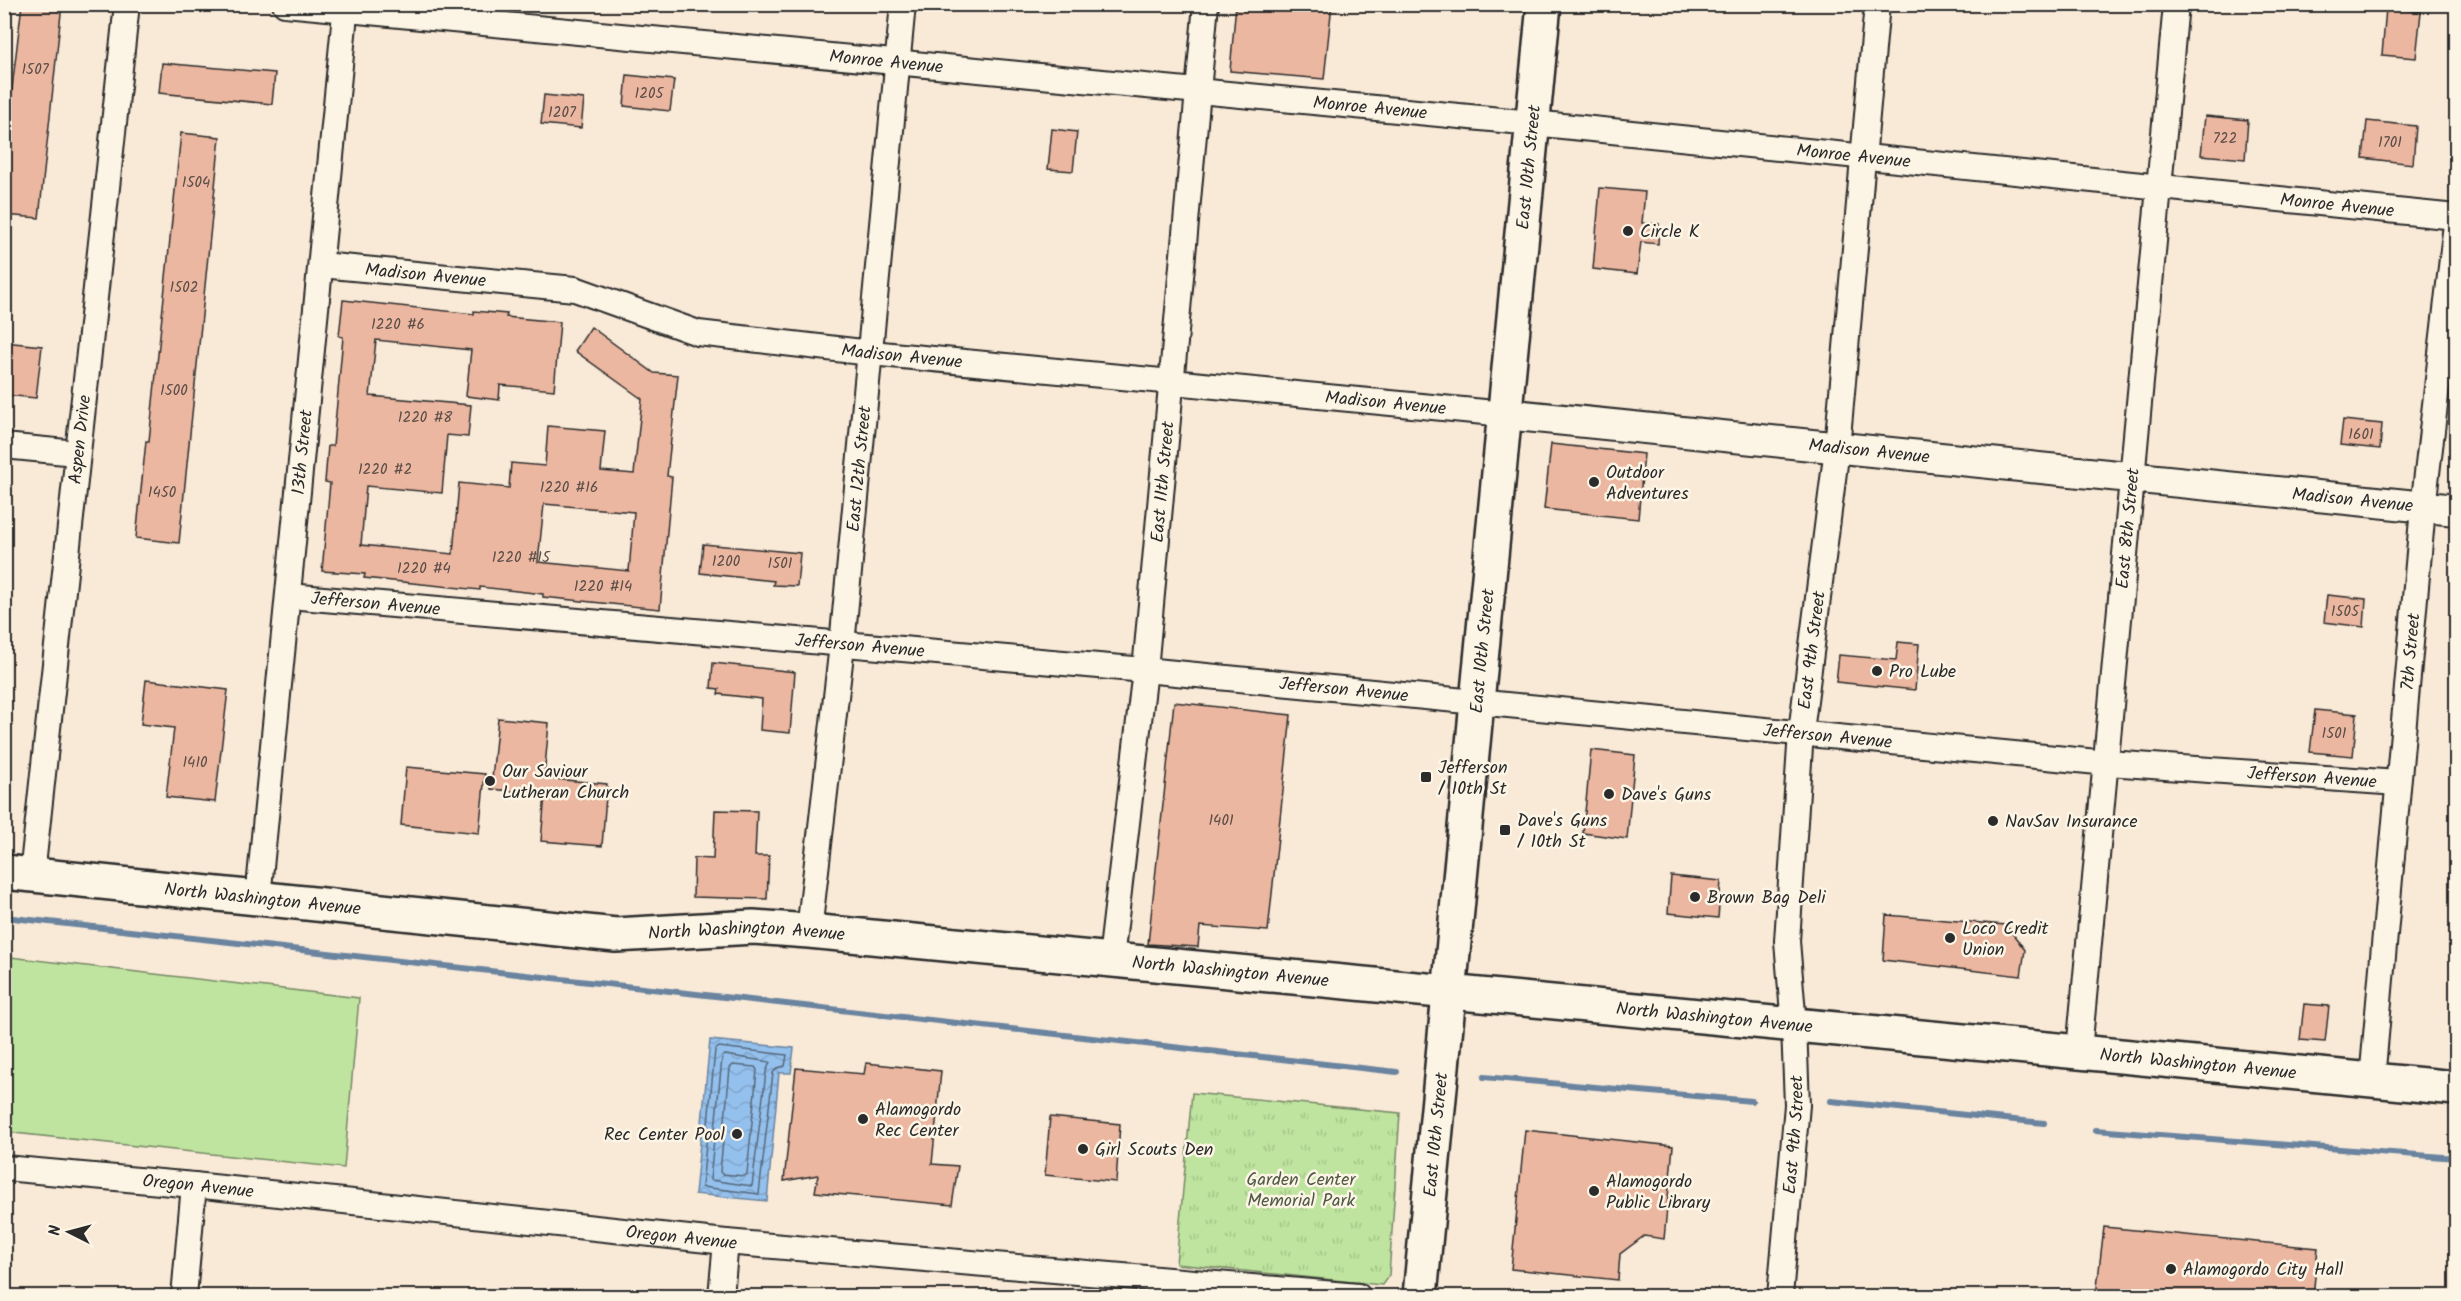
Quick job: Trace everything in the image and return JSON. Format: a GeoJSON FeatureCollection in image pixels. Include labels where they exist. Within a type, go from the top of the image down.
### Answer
{"type":"FeatureCollection","features":[{"type":"Feature","properties":{"kind":"main road","name":"East 10th Street"},"geometry":{"type":"LineString","coordinates":[[1420,1296],[1544,4]]}},
{"type":"Feature","properties":{"kind":"main road","name":"North Washington Avenue"},"geometry":{"type":"LineString","coordinates":[[18,874],[616,935],[753,927],[809,931],[1450,990],[1794,1026],[2457,1088]]}},
{"type":"Feature","properties":{"kind":"street","name":"Aspen Drive"},"geometry":{"type":"LineString","coordinates":[[18,874],[76,453],[127,4]]}},
{"type":"Feature","properties":{"kind":"street","name":"Monroe Avenue"},"geometry":{"type":"LineString","coordinates":[[285,4],[346,8],[1533,123],[2457,217]]}},
{"type":"Feature","properties":{"kind":"street","name":"East 12th Street"},"geometry":{"type":"LineString","coordinates":[[809,931],[842,645],[903,4]]}},
{"type":"Feature","properties":{"kind":"street","name":"East 11th Street"},"geometry":{"type":"LineString","coordinates":[[1111,959],[1145,670],[1206,4]]}},
{"type":"Feature","properties":{"kind":"street","name":"East 9th Street"},"geometry":{"type":"LineString","coordinates":[[1780,1296],[1797,1105],[1794,1026],[1787,941],[1801,732],[1837,448],[1861,158],[1877,4]]}},
{"type":"Feature","properties":{"kind":"street","name":"East 8th Street"},"geometry":{"type":"LineString","coordinates":[[2079,1051],[2108,763],[2176,4]]}},
{"type":"Feature","properties":{"kind":"street","name":"13th Street"},"geometry":{"type":"LineString","coordinates":[[258,898],[346,8]]}},
{"type":"Feature","properties":{"kind":"street","name":"7th Street"},"geometry":{"type":"LineString","coordinates":[[2372,1080],[2422,508],[2457,224]]}},
{"type":"Feature","properties":{"kind":"street","name":"Madison Avenue"},"geometry":{"type":"LineString","coordinates":[[321,265],[575,289],[698,333],[871,353],[2457,510]]}},
{"type":"Feature","properties":{"kind":"street"},"geometry":{"type":"LineString","coordinates":[[4,446],[76,453]]}},
{"type":"Feature","properties":{"kind":"street","name":"Jefferson Avenue"},"geometry":{"type":"LineString","coordinates":[[289,596],[1145,670],[2108,763],[2398,783]]}},
{"type":"Feature","properties":{"kind":"street","name":"Oregon Avenue"},"geometry":{"type":"LineString","coordinates":[[4,1168],[194,1185],[726,1242],[1358,1296]]}},
{"type":"Feature","properties":{"kind":"street"},"geometry":{"type":"LineString","coordinates":[[184,1296],[194,1185]]}},
{"type":"Feature","properties":{"kind":"street"},"geometry":{"type":"LineString","coordinates":[[721,1296],[726,1242]]}},
{"type":"Feature","properties":{"kind":"green space"},"geometry":{"type":"Polygon","coordinates":[[[10,957],[359,998],[344,1168],[5,1132],[4,1008],[10,957]]]}},
{"type":"Feature","properties":{"kind":"green space","name":"Garden Center Memorial Park"},"geometry":{"type":"Polygon","coordinates":[[[1192,1093],[1400,1113],[1389,1275],[1382,1285],[1176,1264],[1192,1093]]]}},
{"type":"Feature","properties":{"kind":"water","name":"Rec Center Pool"},"geometry":{"type":"Polygon","coordinates":[[[710,1040],[794,1048],[791,1073],[779,1073],[767,1201],[695,1194],[710,1040]]]}},
{"type":"Feature","properties":{"kind":"building"},"geometry":{"type":"Polygon","coordinates":[[[22,4],[62,4],[39,218],[4,215],[4,156],[22,4]]]}},
{"type":"Feature","properties":{"kind":"building"},"geometry":{"type":"Polygon","coordinates":[[[1236,4],[1332,4],[1324,79],[1230,71],[1236,4]]]}},
{"type":"Feature","properties":{"kind":"building"},"geometry":{"type":"Polygon","coordinates":[[[2386,8],[2421,12],[2416,58],[2382,55],[2386,8]]]}},
{"type":"Feature","properties":{"kind":"building"},"geometry":{"type":"Polygon","coordinates":[[[162,63],[275,73],[272,104],[159,93],[162,63]]]}},
{"type":"Feature","properties":{"kind":"building"},"geometry":{"type":"Polygon","coordinates":[[[627,75],[674,80],[670,111],[624,106],[627,75]]]}},
{"type":"Feature","properties":{"kind":"building"},"geometry":{"type":"Polygon","coordinates":[[[544,95],[584,99],[581,128],[541,124],[544,95]]]}},
{"type":"Feature","properties":{"kind":"building"},"geometry":{"type":"Polygon","coordinates":[[[2205,116],[2248,120],[2245,159],[2201,155],[2205,116]]]}},
{"type":"Feature","properties":{"kind":"building"},"geometry":{"type":"Polygon","coordinates":[[[2367,121],[2416,126],[2413,164],[2363,158],[2367,121]]]}},
{"type":"Feature","properties":{"kind":"building"},"geometry":{"type":"Polygon","coordinates":[[[1052,129],[1077,132],[1073,171],[1048,169],[1052,129]]]}},
{"type":"Feature","properties":{"kind":"building"},"geometry":{"type":"Polygon","coordinates":[[[181,133],[220,137],[179,543],[136,538],[146,441],[149,441],[181,133]]]}},
{"type":"Feature","properties":{"kind":"building"},"geometry":{"type":"Polygon","coordinates":[[[1600,188],[1645,192],[1642,223],[1659,224],[1658,244],[1641,242],[1637,274],[1593,269],[1600,188]]]}},
{"type":"Feature","properties":{"kind":"building"},"geometry":{"type":"Polygon","coordinates":[[[343,300],[474,314],[474,311],[507,314],[506,317],[560,322],[554,390],[500,385],[499,400],[466,396],[471,350],[376,340],[370,396],[471,405],[468,437],[447,435],[442,493],[366,486],[361,545],[453,554],[459,483],[509,488],[511,463],[545,466],[548,426],[605,431],[601,471],[634,474],[642,399],[575,351],[591,327],[654,373],[678,375],[667,476],[672,477],[660,609],[543,597],[543,594],[480,587],[480,590],[364,578],[365,574],[322,571],[330,483],[325,482],[328,446],[333,446],[343,337],[339,336],[343,300]],[[544,504],[538,562],[629,571],[634,512],[544,504]]]}},
{"type":"Feature","properties":{"kind":"building"},"geometry":{"type":"Polygon","coordinates":[[[4,342],[42,346],[36,398],[5,395],[8,371],[4,371],[4,342]]]}},
{"type":"Feature","properties":{"kind":"building"},"geometry":{"type":"Polygon","coordinates":[[[2343,420],[2382,424],[2380,449],[2340,445],[2343,420]]]}},
{"type":"Feature","properties":{"kind":"building","name":"Outdoor Adventures"},"geometry":{"type":"Polygon","coordinates":[[[1551,444],[1644,454],[1638,519],[1544,509],[1551,444]]]}},
{"type":"Feature","properties":{"kind":"building"},"geometry":{"type":"Polygon","coordinates":[[[703,544],[800,553],[797,586],[773,585],[774,581],[700,573],[703,544]]]}},
{"type":"Feature","properties":{"kind":"building"},"geometry":{"type":"Polygon","coordinates":[[[2327,595],[2366,599],[2364,627],[2324,622],[2327,595]]]}},
{"type":"Feature","properties":{"kind":"building","name":"Pro Lube"},"geometry":{"type":"Polygon","coordinates":[[[1898,642],[1919,644],[1915,690],[1836,682],[1839,655],[1896,660],[1898,642]]]}},
{"type":"Feature","properties":{"kind":"building"},"geometry":{"type":"Polygon","coordinates":[[[713,663],[795,672],[790,733],[760,730],[762,699],[718,694],[719,689],[711,688],[713,663]]]}},
{"type":"Feature","properties":{"kind":"building"},"geometry":{"type":"Polygon","coordinates":[[[146,680],[228,690],[215,802],[166,797],[174,728],[141,724],[146,680]]]}},
{"type":"Feature","properties":{"kind":"building"},"geometry":{"type":"Polygon","coordinates":[[[1174,702],[1291,715],[1268,931],[1200,926],[1198,947],[1148,944],[1174,702]]]}},
{"type":"Feature","properties":{"kind":"building"},"geometry":{"type":"Polygon","coordinates":[[[2315,710],[2357,714],[2353,756],[2310,752],[2315,710]]]}},
{"type":"Feature","properties":{"kind":"building","name":"Our Saviour Lutheran Church"},"geometry":{"type":"Polygon","coordinates":[[[498,718],[549,723],[544,778],[607,784],[602,846],[541,841],[545,794],[491,789],[498,718]]]}},
{"type":"Feature","properties":{"kind":"building","name":"Dave's Guns"},"geometry":{"type":"Polygon","coordinates":[[[1591,750],[1635,755],[1627,839],[1583,833],[1591,750]]]}},
{"type":"Feature","properties":{"kind":"building"},"geometry":{"type":"Polygon","coordinates":[[[406,767],[485,774],[479,833],[401,825],[406,767]]]}},
{"type":"Feature","properties":{"kind":"building"},"geometry":{"type":"Polygon","coordinates":[[[715,810],[757,811],[755,856],[769,856],[767,899],[693,897],[694,858],[713,859],[715,810]]]}},
{"type":"Feature","properties":{"kind":"building","name":"Brown Bag Deli"},"geometry":{"type":"Polygon","coordinates":[[[1671,876],[1721,881],[1718,918],[1668,913],[1671,876]]]}},
{"type":"Feature","properties":{"kind":"building","name":"Loco Credit Union"},"geometry":{"type":"Polygon","coordinates":[[[1886,915],[2006,925],[2025,950],[2021,976],[1883,960],[1886,915]]]}},
{"type":"Feature","properties":{"kind":"building"},"geometry":{"type":"Polygon","coordinates":[[[2304,1004],[2329,1006],[2325,1042],[2300,1040],[2304,1004]]]}},
{"type":"Feature","properties":{"kind":"building","name":"Alamogordo Rec Center"},"geometry":{"type":"Polygon","coordinates":[[[866,1063],[941,1071],[932,1164],[958,1166],[952,1205],[815,1192],[818,1175],[784,1181],[796,1068],[864,1074],[866,1063]]]}},
{"type":"Feature","properties":{"kind":"building","name":"Girl Scouts Den"},"geometry":{"type":"Polygon","coordinates":[[[1050,1117],[1120,1124],[1116,1182],[1045,1175],[1050,1117]]]}},
{"type":"Feature","properties":{"kind":"building","name":"Alamogordo Public Library"},"geometry":{"type":"Polygon","coordinates":[[[1525,1130],[1673,1146],[1664,1239],[1644,1236],[1620,1254],[1618,1280],[1511,1269],[1525,1130]]]}},
{"type":"Feature","properties":{"kind":"building","name":"Alamogordo City Hall"},"geometry":{"type":"Polygon","coordinates":[[[2104,1227],[2318,1248],[2313,1296],[2096,1296],[2104,1227]]]}},
{"type":"Feature","properties":{"kind":"waterway"},"geometry":{"type":"LineString","coordinates":[[4,917],[1397,1072]]}},
{"type":"Feature","properties":{"kind":"waterway"},"geometry":{"type":"LineString","coordinates":[[1484,1077],[1752,1101]]}},
{"type":"Feature","properties":{"kind":"waterway"},"geometry":{"type":"LineString","coordinates":[[1831,1101],[2044,1123]]}},
{"type":"Feature","properties":{"kind":"waterway"},"geometry":{"type":"LineString","coordinates":[[2095,1130],[2456,1158]]}},
{"type":"Feature","properties":{"kind":"place","name":"Circle K"},"geometry":{"type":"Point","coordinates":[1628,231]}},
{"type":"Feature","properties":{"kind":"place","name":"Outdoor Adventures"},"geometry":{"type":"Point","coordinates":[1594,482]}},
{"type":"Feature","properties":{"kind":"place","name":"Pro Lube"},"geometry":{"type":"Point","coordinates":[1877,671]}},
{"type":"Feature","properties":{"kind":"place","name":"Jefferson / 10th St"},"geometry":{"type":"Point","coordinates":[1426,777]}},
{"type":"Feature","properties":{"kind":"place","name":"Our Saviour Lutheran Church"},"geometry":{"type":"Point","coordinates":[490,781]}},
{"type":"Feature","properties":{"kind":"place","name":"Dave's Guns"},"geometry":{"type":"Point","coordinates":[1609,794]}},
{"type":"Feature","properties":{"kind":"place","name":"NavSav Insurance"},"geometry":{"type":"Point","coordinates":[1993,821]}},
{"type":"Feature","properties":{"kind":"place","name":"Dave's Guns / 10th St"},"geometry":{"type":"Point","coordinates":[1505,830]}},
{"type":"Feature","properties":{"kind":"place","name":"Brown Bag Deli"},"geometry":{"type":"Point","coordinates":[1695,897]}},
{"type":"Feature","properties":{"kind":"place","name":"Loco Credit Union"},"geometry":{"type":"Point","coordinates":[1950,938]}},
{"type":"Feature","properties":{"kind":"place","name":"Alamogordo Rec Center"},"geometry":{"type":"Point","coordinates":[863,1119]}},
{"type":"Feature","properties":{"kind":"place","name":"Rec Center Pool"},"geometry":{"type":"Point","coordinates":[737,1134]}},
{"type":"Feature","properties":{"kind":"place","name":"Girl Scouts Den"},"geometry":{"type":"Point","coordinates":[1083,1149]}},
{"type":"Feature","properties":{"kind":"place","name":"Alamogordo Public Library"},"geometry":{"type":"Point","coordinates":[1594,1191]}},
{"type":"Feature","properties":{"kind":"place","name":"Alamogordo City Hall"},"geometry":{"type":"Point","coordinates":[2171,1269]}}]}
